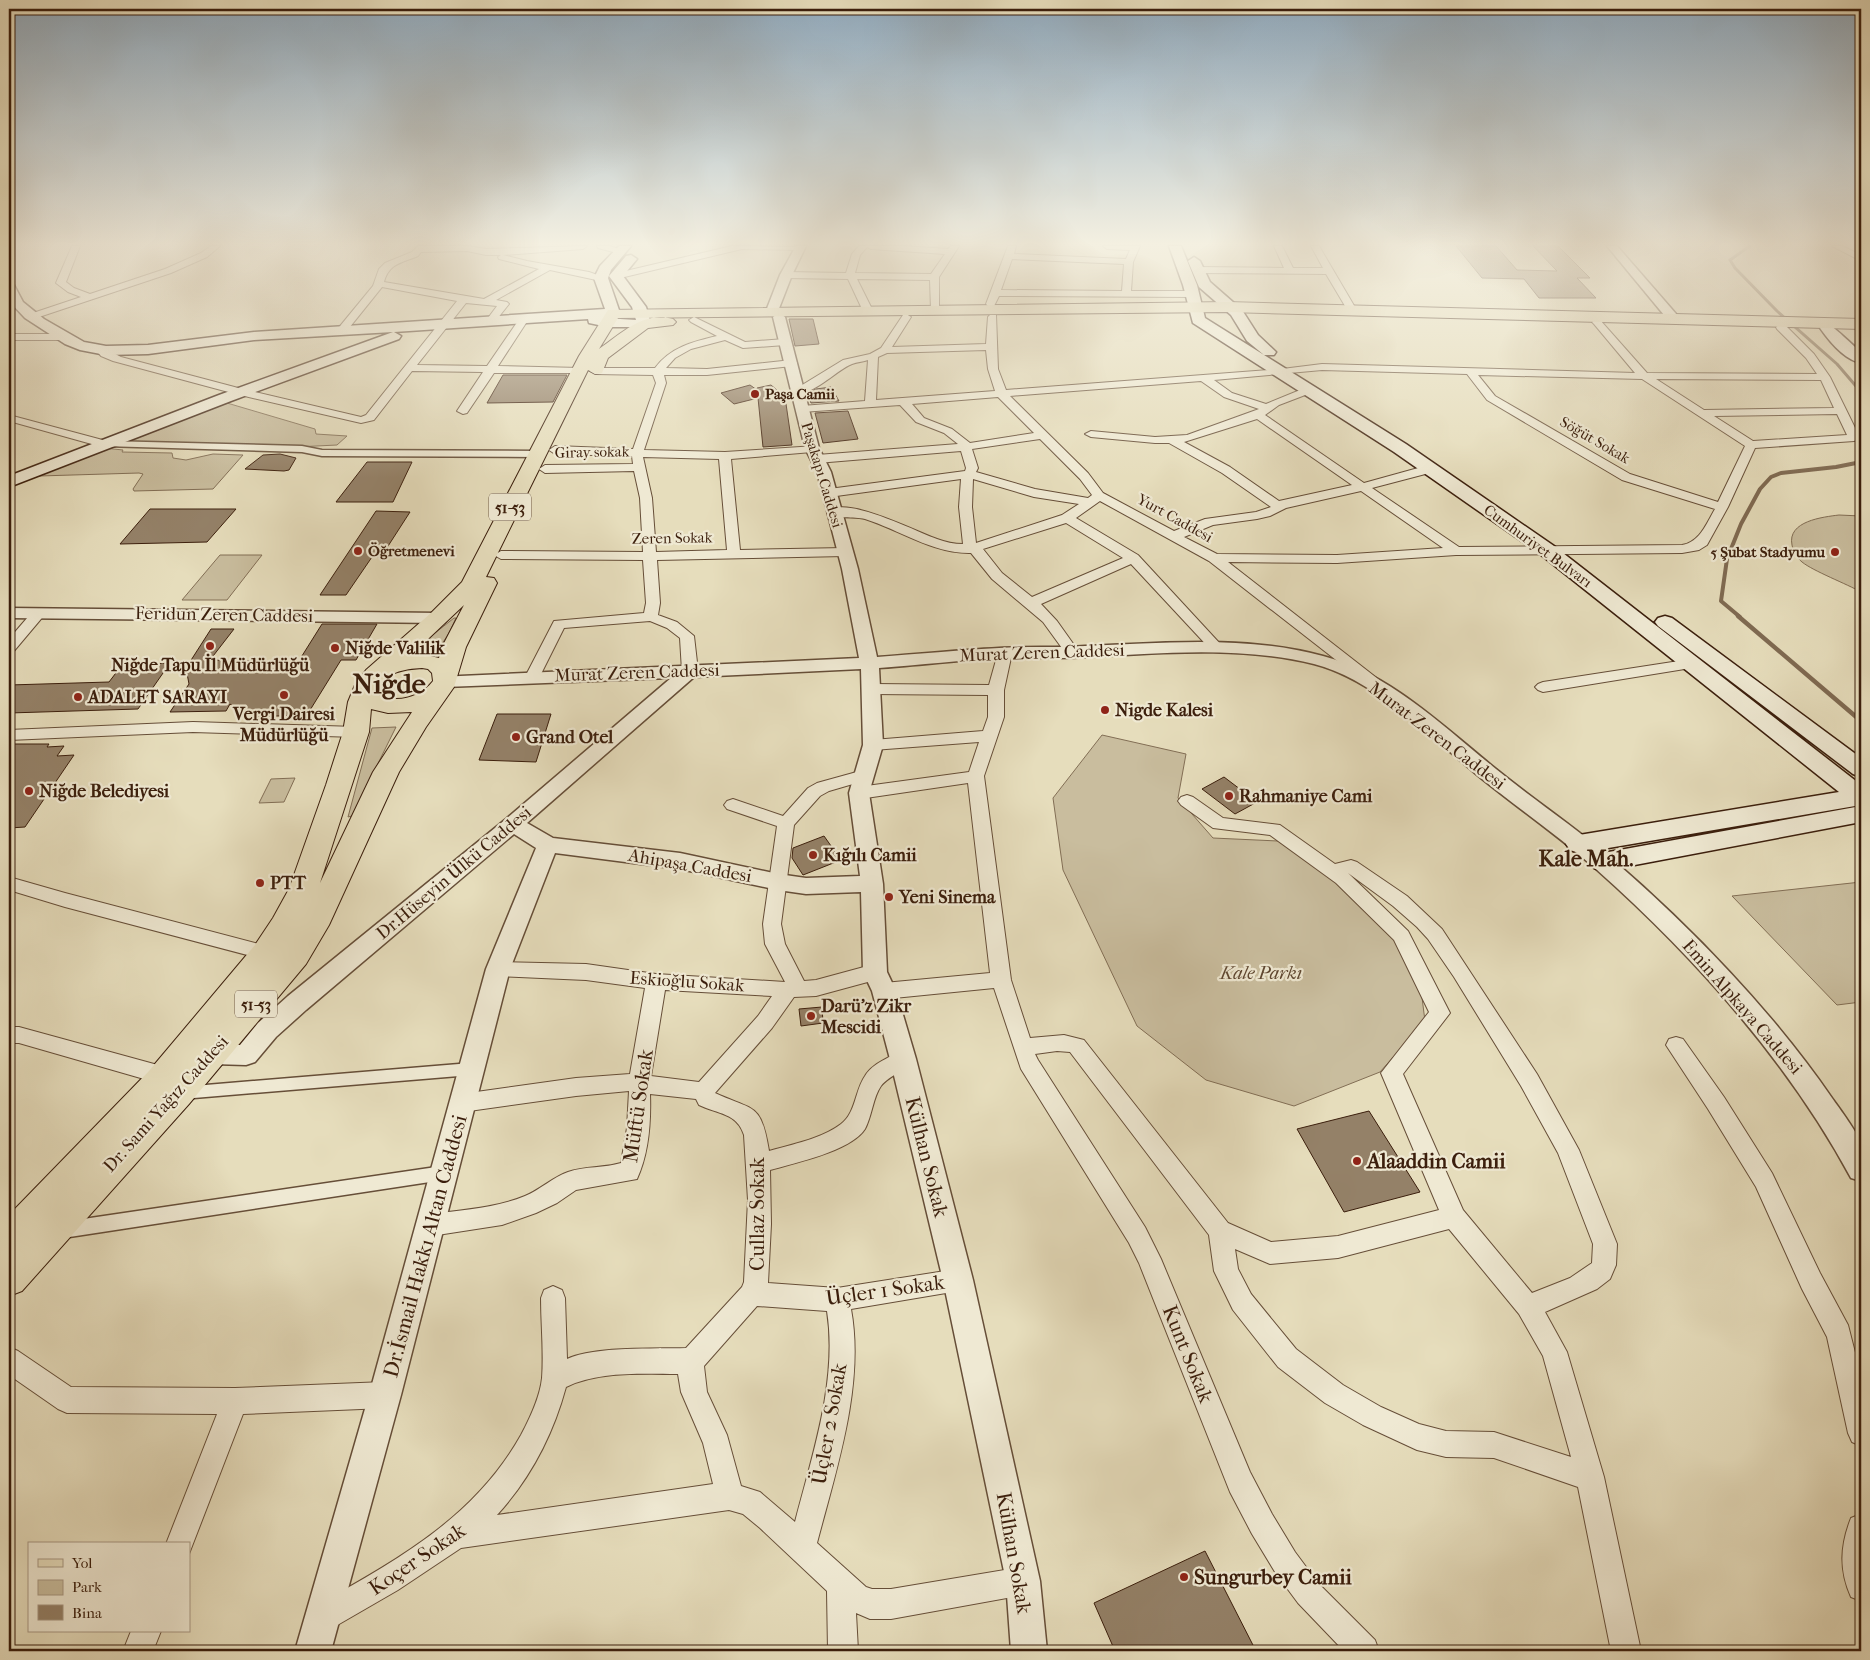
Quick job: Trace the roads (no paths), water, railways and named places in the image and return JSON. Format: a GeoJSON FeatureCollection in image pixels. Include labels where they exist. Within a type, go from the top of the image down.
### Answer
{"type":"FeatureCollection","features":[{"type":"Feature","properties":{"kind":"main road"},"geometry":{"type":"LineString","coordinates":[[45,323],[82,346],[100,349],[139,350],[252,336],[472,323]]}},
{"type":"Feature","properties":{"kind":"main road","name":"51-53"},"geometry":{"type":"LineString","coordinates":[[444,681],[459,637],[501,555],[609,323]]}},
{"type":"Feature","properties":{"kind":"main road","name":"51-53"},"geometry":{"type":"LineString","coordinates":[[588,371],[600,356],[637,323]]}},
{"type":"Feature","properties":{"kind":"main road","name":"Cumhuriyet Bulvarı"},"geometry":{"type":"LineString","coordinates":[[1220,323],[1290,371],[1402,435],[1568,549],[1861,769]]}},
{"type":"Feature","properties":{"kind":"main road","name":"Cumhuriyet Bulvarı"},"geometry":{"type":"LineString","coordinates":[[1242,323],[1252,338],[1309,390],[1430,469],[1547,550],[1861,801]]}},
{"type":"Feature","properties":{"kind":"main road"},"geometry":{"type":"LineString","coordinates":[[1730,323],[1861,324]]}},
{"type":"Feature","properties":{"kind":"main road"},"geometry":{"type":"LineString","coordinates":[[1769,323],[1861,330]]}},
{"type":"Feature","properties":{"kind":"main road"},"geometry":{"type":"LineString","coordinates":[[9,476],[416,327]]}},
{"type":"Feature","properties":{"kind":"main road"},"geometry":{"type":"LineString","coordinates":[[1827,328],[1841,344],[1861,359]]}},
{"type":"Feature","properties":{"kind":"main road"},"geometry":{"type":"LineString","coordinates":[[9,482],[101,443]]}},
{"type":"Feature","properties":{"kind":"main road","name":"51-53"},"geometry":{"type":"LineString","coordinates":[[370,680],[439,618],[471,586],[546,458]]}},
{"type":"Feature","properties":{"kind":"main road"},"geometry":{"type":"LineString","coordinates":[[422,661],[440,667],[444,681],[429,697],[420,701],[391,706],[382,705],[369,699],[365,690],[370,680],[396,664],[422,661]]}},
{"type":"Feature","properties":{"kind":"main road","name":"Dr. Sami Yağız Caddesi"},"geometry":{"type":"LineString","coordinates":[[9,1278],[51,1231],[171,1085],[285,924],[303,888],[356,732],[360,702],[370,680]]}},
{"type":"Feature","properties":{"kind":"main road","name":"Dr. Sami Yağız Caddesi"},"geometry":{"type":"LineString","coordinates":[[9,1240],[171,1085],[212,1054],[270,988],[295,956],[314,924],[386,772],[444,681]]}},
{"type":"Feature","properties":{"kind":"main road"},"geometry":{"type":"LineString","coordinates":[[1579,844],[1861,801]]}},
{"type":"Feature","properties":{"kind":"main road"},"geometry":{"type":"LineString","coordinates":[[1602,862],[1861,801]]}},
{"type":"Feature","properties":{"kind":"street"},"geometry":{"type":"LineString","coordinates":[[341,331],[347,323]]}},
{"type":"Feature","properties":{"kind":"street"},"geometry":{"type":"LineString","coordinates":[[100,349],[105,354],[118,359],[237,391],[361,420],[370,418],[443,323]]}},
{"type":"Feature","properties":{"kind":"street"},"geometry":{"type":"LineString","coordinates":[[463,411],[521,323]]}},
{"type":"Feature","properties":{"kind":"street"},"geometry":{"type":"LineString","coordinates":[[700,323],[743,345],[785,342]]}},
{"type":"Feature","properties":{"kind":"street","name":"Paşakapı Caddesi"},"geometry":{"type":"LineString","coordinates":[[779,323],[792,363],[802,409],[815,453],[824,472],[850,569],[870,676]]}},
{"type":"Feature","properties":{"kind":"street"},"geometry":{"type":"LineString","coordinates":[[885,350],[901,323]]}},
{"type":"Feature","properties":{"kind":"street","name":"Yurt Caddesi"},"geometry":{"type":"LineString","coordinates":[[991,323],[993,369],[1002,394],[1084,476],[1095,499],[1174,536],[1214,558],[1338,559],[1456,551],[1682,549],[1694,547],[1702,542],[1722,507]]}},
{"type":"Feature","properties":{"kind":"street"},"geometry":{"type":"LineString","coordinates":[[1598,323],[1644,376],[1751,445],[1857,438],[1841,411],[1825,377],[1810,356],[1778,324]]}},
{"type":"Feature","properties":{"kind":"street"},"geometry":{"type":"LineString","coordinates":[[9,337],[66,337]]}},
{"type":"Feature","properties":{"kind":"street"},"geometry":{"type":"LineString","coordinates":[[651,617],[653,603],[646,498],[637,454],[661,383],[658,372],[663,364],[680,348],[725,337]]}},
{"type":"Feature","properties":{"kind":"street"},"geometry":{"type":"LineString","coordinates":[[799,390],[817,382],[847,362],[873,356],[885,350],[991,347]]}},
{"type":"Feature","properties":{"kind":"street"},"geometry":{"type":"LineString","coordinates":[[870,404],[873,356]]}},
{"type":"Feature","properties":{"kind":"street"},"geometry":{"type":"LineString","coordinates":[[409,368],[707,372],[792,363]]}},
{"type":"Feature","properties":{"kind":"street"},"geometry":{"type":"LineString","coordinates":[[802,409],[1322,367],[1644,376],[1825,377]]}},
{"type":"Feature","properties":{"kind":"street","name":"Söğüt Sokak"},"geometry":{"type":"LineString","coordinates":[[1469,370],[1491,398],[1626,477],[1722,507]]}},
{"type":"Feature","properties":{"kind":"street"},"geometry":{"type":"LineString","coordinates":[[1202,378],[1228,395],[1261,412],[1362,487],[1456,551]]}},
{"type":"Feature","properties":{"kind":"street"},"geometry":{"type":"LineString","coordinates":[[1091,434],[1155,440],[1188,438],[1261,412],[1309,390]]}},
{"type":"Feature","properties":{"kind":"street"},"geometry":{"type":"LineString","coordinates":[[904,402],[917,417],[948,431],[967,447],[972,468],[968,474],[965,491],[973,548],[991,571],[1031,603],[1055,627],[1072,652]]}},
{"type":"Feature","properties":{"kind":"street"},"geometry":{"type":"LineString","coordinates":[[1700,413],[1841,411]]}},
{"type":"Feature","properties":{"kind":"street"},"geometry":{"type":"LineString","coordinates":[[9,418],[101,443],[302,448],[322,452],[546,458],[637,454],[725,456],[967,447],[1043,435]]}},
{"type":"Feature","properties":{"kind":"street"},"geometry":{"type":"LineString","coordinates":[[1171,440],[1226,470],[1277,505],[1362,487],[1430,469]]}},
{"type":"Feature","properties":{"kind":"street"},"geometry":{"type":"LineString","coordinates":[[1722,507],[1751,445]]}},
{"type":"Feature","properties":{"kind":"street"},"geometry":{"type":"LineString","coordinates":[[725,456],[734,553]]}},
{"type":"Feature","properties":{"kind":"street","name":"Giray sokak"},"geometry":{"type":"LineString","coordinates":[[546,458],[640,467]]}},
{"type":"Feature","properties":{"kind":"street"},"geometry":{"type":"LineString","coordinates":[[829,493],[968,474],[1034,494],[1095,499]]}},
{"type":"Feature","properties":{"kind":"street"},"geometry":{"type":"LineString","coordinates":[[834,512],[854,512],[871,516],[934,544],[953,548],[973,548],[1068,518],[1095,499]]}},
{"type":"Feature","properties":{"kind":"street"},"geometry":{"type":"LineString","coordinates":[[1174,536],[1210,522],[1276,510],[1282,505]]}},
{"type":"Feature","properties":{"kind":"street"},"geometry":{"type":"LineString","coordinates":[[1068,518],[1133,558],[1217,648]]}},
{"type":"Feature","properties":{"kind":"street","name":"Zeren Sokak"},"geometry":{"type":"LineString","coordinates":[[501,555],[649,556],[845,552]]}},
{"type":"Feature","properties":{"kind":"street"},"geometry":{"type":"LineString","coordinates":[[1031,603],[1133,558]]}},
{"type":"Feature","properties":{"kind":"street"},"geometry":{"type":"LineString","coordinates":[[1214,558],[1407,709]]}},
{"type":"Feature","properties":{"kind":"street","name":"Feridun Zeren Caddesi"},"geometry":{"type":"LineString","coordinates":[[9,613],[439,618]]}},
{"type":"Feature","properties":{"kind":"street"},"geometry":{"type":"LineString","coordinates":[[9,648],[39,613]]}},
{"type":"Feature","properties":{"kind":"street"},"geometry":{"type":"LineString","coordinates":[[533,677],[558,624],[651,617],[672,625],[687,636],[690,671]]}},
{"type":"Feature","properties":{"kind":"street","name":"Murat Zeren Caddesi"},"geometry":{"type":"LineString","coordinates":[[444,681],[690,671],[870,676],[1005,653],[1171,647],[1217,648],[1302,657],[1334,664],[1370,684],[1407,709],[1518,798],[1602,862]]}},
{"type":"Feature","properties":{"kind":"street"},"geometry":{"type":"LineString","coordinates":[[462,1103],[623,1082],[704,1091],[793,990],[778,951],[772,924],[786,823],[814,792],[823,787],[976,776],[996,716],[996,690],[1005,653]]}},
{"type":"Feature","properties":{"kind":"street"},"geometry":{"type":"LineString","coordinates":[[1543,687],[1692,664]]}},
{"type":"Feature","properties":{"kind":"street","name":"Dr.Hüseyin Ülkü Caddesi"},"geometry":{"type":"LineString","coordinates":[[212,1054],[246,1054],[267,1030],[297,1003],[513,824],[690,671]]}},
{"type":"Feature","properties":{"kind":"street"},"geometry":{"type":"LineString","coordinates":[[870,676],[996,690]]}},
{"type":"Feature","properties":{"kind":"street","name":"Külhan Sokak"},"geometry":{"type":"LineString","coordinates":[[870,676],[873,745],[861,784],[880,982],[903,1059],[958,1280],[1023,1581],[1029,1651]]}},
{"type":"Feature","properties":{"kind":"street"},"geometry":{"type":"LineString","coordinates":[[9,735],[193,727],[356,732]]}},
{"type":"Feature","properties":{"kind":"street"},"geometry":{"type":"LineString","coordinates":[[873,745],[990,736]]}},
{"type":"Feature","properties":{"kind":"street","name":"Kunt Sokak"},"geometry":{"type":"LineString","coordinates":[[976,776],[1001,980],[1028,1062],[1137,1235],[1149,1259],[1240,1482],[1262,1524],[1285,1562],[1308,1593],[1364,1651]]}},
{"type":"Feature","properties":{"kind":"street"},"geometry":{"type":"LineString","coordinates":[[1188,801],[1219,824],[1274,829],[1342,878],[1401,936],[1440,1013],[1392,1073],[1454,1217],[1528,1306],[1554,1352],[1590,1477],[1626,1651]]}},
{"type":"Feature","properties":{"kind":"street"},"geometry":{"type":"LineString","coordinates":[[733,805],[786,823]]}},
{"type":"Feature","properties":{"kind":"street","name":"Ahipaşa Caddesi"},"geometry":{"type":"LineString","coordinates":[[513,824],[548,845],[680,861],[778,882],[806,886],[872,884]]}},
{"type":"Feature","properties":{"kind":"street","name":"Dr.İsmail Hakkı Altan Caddesi"},"geometry":{"type":"LineString","coordinates":[[313,1651],[385,1395],[498,969],[548,845]]}},
{"type":"Feature","properties":{"kind":"street","name":"Emin Alpkaya Caddesi"},"geometry":{"type":"LineString","coordinates":[[1602,862],[1695,951],[1766,1031],[1805,1080],[1861,1169]]}},
{"type":"Feature","properties":{"kind":"street"},"geometry":{"type":"LineString","coordinates":[[1332,871],[1351,866],[1400,901],[1434,934],[1529,1080],[1568,1150],[1604,1244],[1605,1260],[1601,1272],[1578,1286],[1528,1306]]}},
{"type":"Feature","properties":{"kind":"street"},"geometry":{"type":"LineString","coordinates":[[9,883],[65,900],[266,953]]}},
{"type":"Feature","properties":{"kind":"street","name":"Eskioğlu Sokak"},"geometry":{"type":"LineString","coordinates":[[498,969],[586,972],[656,982],[793,990],[880,982],[1001,980]]}},
{"type":"Feature","properties":{"kind":"street","name":"Müftü Sokak"},"geometry":{"type":"LineString","coordinates":[[431,1225],[502,1214],[528,1206],[549,1196],[571,1181],[629,1172],[641,1097],[639,1083],[656,982]]}},
{"type":"Feature","properties":{"kind":"street"},"geometry":{"type":"LineString","coordinates":[[9,1034],[20,1035],[171,1085],[471,1069]]}},
{"type":"Feature","properties":{"kind":"street"},"geometry":{"type":"LineString","coordinates":[[1023,1048],[1056,1043],[1069,1043],[1077,1046],[1220,1231],[1270,1254],[1338,1247],[1454,1217]]}},
{"type":"Feature","properties":{"kind":"street"},"geometry":{"type":"LineString","coordinates":[[1676,1045],[1716,1103],[1764,1180],[1839,1334],[1861,1433]]}},
{"type":"Feature","properties":{"kind":"street"},"geometry":{"type":"LineString","coordinates":[[759,1164],[819,1144],[850,1130],[858,1119],[873,1082],[879,1074],[903,1059]]}},
{"type":"Feature","properties":{"kind":"street","name":"Cullaz Sokak"},"geometry":{"type":"LineString","coordinates":[[692,1361],[711,1337],[752,1294],[756,1282],[758,1264],[759,1164],[751,1122],[745,1115],[707,1099],[704,1091]]}},
{"type":"Feature","properties":{"kind":"street"},"geometry":{"type":"LineString","coordinates":[[51,1231],[443,1173]]}},
{"type":"Feature","properties":{"kind":"street"},"geometry":{"type":"LineString","coordinates":[[1220,1231],[1226,1271],[1242,1302],[1287,1358],[1334,1394],[1372,1416],[1417,1437],[1446,1444],[1494,1445],[1590,1477]]}},
{"type":"Feature","properties":{"kind":"street","name":"Üçler 1 Sokak"},"geometry":{"type":"LineString","coordinates":[[752,1294],[837,1300],[958,1280]]}},
{"type":"Feature","properties":{"kind":"street","name":"Koçer Sokak"},"geometry":{"type":"LineString","coordinates":[[321,1619],[414,1566],[458,1534],[494,1501],[521,1464],[539,1430],[555,1380],[552,1298]]}},
{"type":"Feature","properties":{"kind":"street","name":"Üçler 2 Sokak"},"geometry":{"type":"LineString","coordinates":[[802,1548],[830,1440],[841,1371],[842,1329],[837,1300]]}},
{"type":"Feature","properties":{"kind":"street"},"geometry":{"type":"LineString","coordinates":[[9,1360],[67,1400],[235,1401],[385,1395]]}},
{"type":"Feature","properties":{"kind":"street"},"geometry":{"type":"LineString","coordinates":[[555,1380],[579,1367],[630,1362],[692,1361],[690,1376],[693,1391],[713,1432],[729,1496]]}},
{"type":"Feature","properties":{"kind":"street"},"geometry":{"type":"LineString","coordinates":[[181,1542],[235,1401]]}},
{"type":"Feature","properties":{"kind":"street"},"geometry":{"type":"LineString","coordinates":[[458,1534],[729,1496],[750,1502],[840,1585],[870,1604],[891,1604],[1023,1581]]}},
{"type":"Feature","properties":{"kind":"street"},"geometry":{"type":"LineString","coordinates":[[1861,1528],[1858,1538],[1856,1577],[1861,1587]]}},
{"type":"Feature","properties":{"kind":"street"},"geometry":{"type":"LineString","coordinates":[[840,1585],[843,1651]]}},
{"type":"Feature","properties":{"kind":"street"},"geometry":{"type":"LineString","coordinates":[[138,1651],[146,1632]]}},
{"type":"Feature","properties":{"kind":"waterway"},"geometry":{"type":"LineString","coordinates":[[1791,323],[1837,364],[1861,392]]}},
{"type":"Feature","properties":{"kind":"waterway"},"geometry":{"type":"LineString","coordinates":[[1740,617],[1721,601],[1727,559],[1741,524],[1760,489],[1771,477],[1781,473],[1836,467],[1861,462]]}},
{"type":"Feature","properties":{"kind":"waterway"},"geometry":{"type":"LineString","coordinates":[[1738,616],[1861,721]]}},
{"type":"Feature","properties":{"kind":"place","name":"Paşa Camii"},"geometry":{"type":"Point","coordinates":[755,394]}},
{"type":"Feature","properties":{"kind":"place","name":"Öğretmenevi"},"geometry":{"type":"Point","coordinates":[358,551]}},
{"type":"Feature","properties":{"kind":"place","name":"5 Şubat Stadyumu"},"geometry":{"type":"Point","coordinates":[1835,552]}},
{"type":"Feature","properties":{"kind":"place","name":"Niğde Tapu İl Müdürlüğü"},"geometry":{"type":"Point","coordinates":[210,646]}},
{"type":"Feature","properties":{"kind":"place","name":"Niğde Valilik"},"geometry":{"type":"Point","coordinates":[335,648]}},
{"type":"Feature","properties":{"kind":"place","name":"Vergi Dairesi Müdürlüğü"},"geometry":{"type":"Point","coordinates":[284,695]}},
{"type":"Feature","properties":{"kind":"place","name":"ADALET SARAYI"},"geometry":{"type":"Point","coordinates":[78,697]}},
{"type":"Feature","properties":{"kind":"place","name":"Nigde Kalesi"},"geometry":{"type":"Point","coordinates":[1105,710]}},
{"type":"Feature","properties":{"kind":"place","name":"Grand Otel"},"geometry":{"type":"Point","coordinates":[516,737]}},
{"type":"Feature","properties":{"kind":"place","name":"Niğde Belediyesi"},"geometry":{"type":"Point","coordinates":[29,791]}},
{"type":"Feature","properties":{"kind":"place","name":"Rahmaniye Cami"},"geometry":{"type":"Point","coordinates":[1229,796]}},
{"type":"Feature","properties":{"kind":"place","name":"Kığılı Camii"},"geometry":{"type":"Point","coordinates":[813,855]}},
{"type":"Feature","properties":{"kind":"place","name":"PTT"},"geometry":{"type":"Point","coordinates":[260,883]}},
{"type":"Feature","properties":{"kind":"place","name":"Yeni Sinema"},"geometry":{"type":"Point","coordinates":[889,897]}},
{"type":"Feature","properties":{"kind":"place","name":"Darü’z Zikr Mescidi"},"geometry":{"type":"Point","coordinates":[811,1016]}},
{"type":"Feature","properties":{"kind":"place","name":"Alaaddin Camii"},"geometry":{"type":"Point","coordinates":[1357,1161]}},
{"type":"Feature","properties":{"kind":"place","name":"Sungurbey Camii"},"geometry":{"type":"Point","coordinates":[1184,1577]}},
{"type":"Feature","properties":{"kind":"district","name":"Niğde"},"geometry":{"type":"Point","coordinates":[389,683]}},
{"type":"Feature","properties":{"kind":"district","name":"Kale Mah."},"geometry":{"type":"Point","coordinates":[1586,859]}},
{"type":"Feature","properties":{"kind":"park label","name":"Kale Parkı"},"geometry":{"type":"Point","coordinates":[1261,973]}}]}
